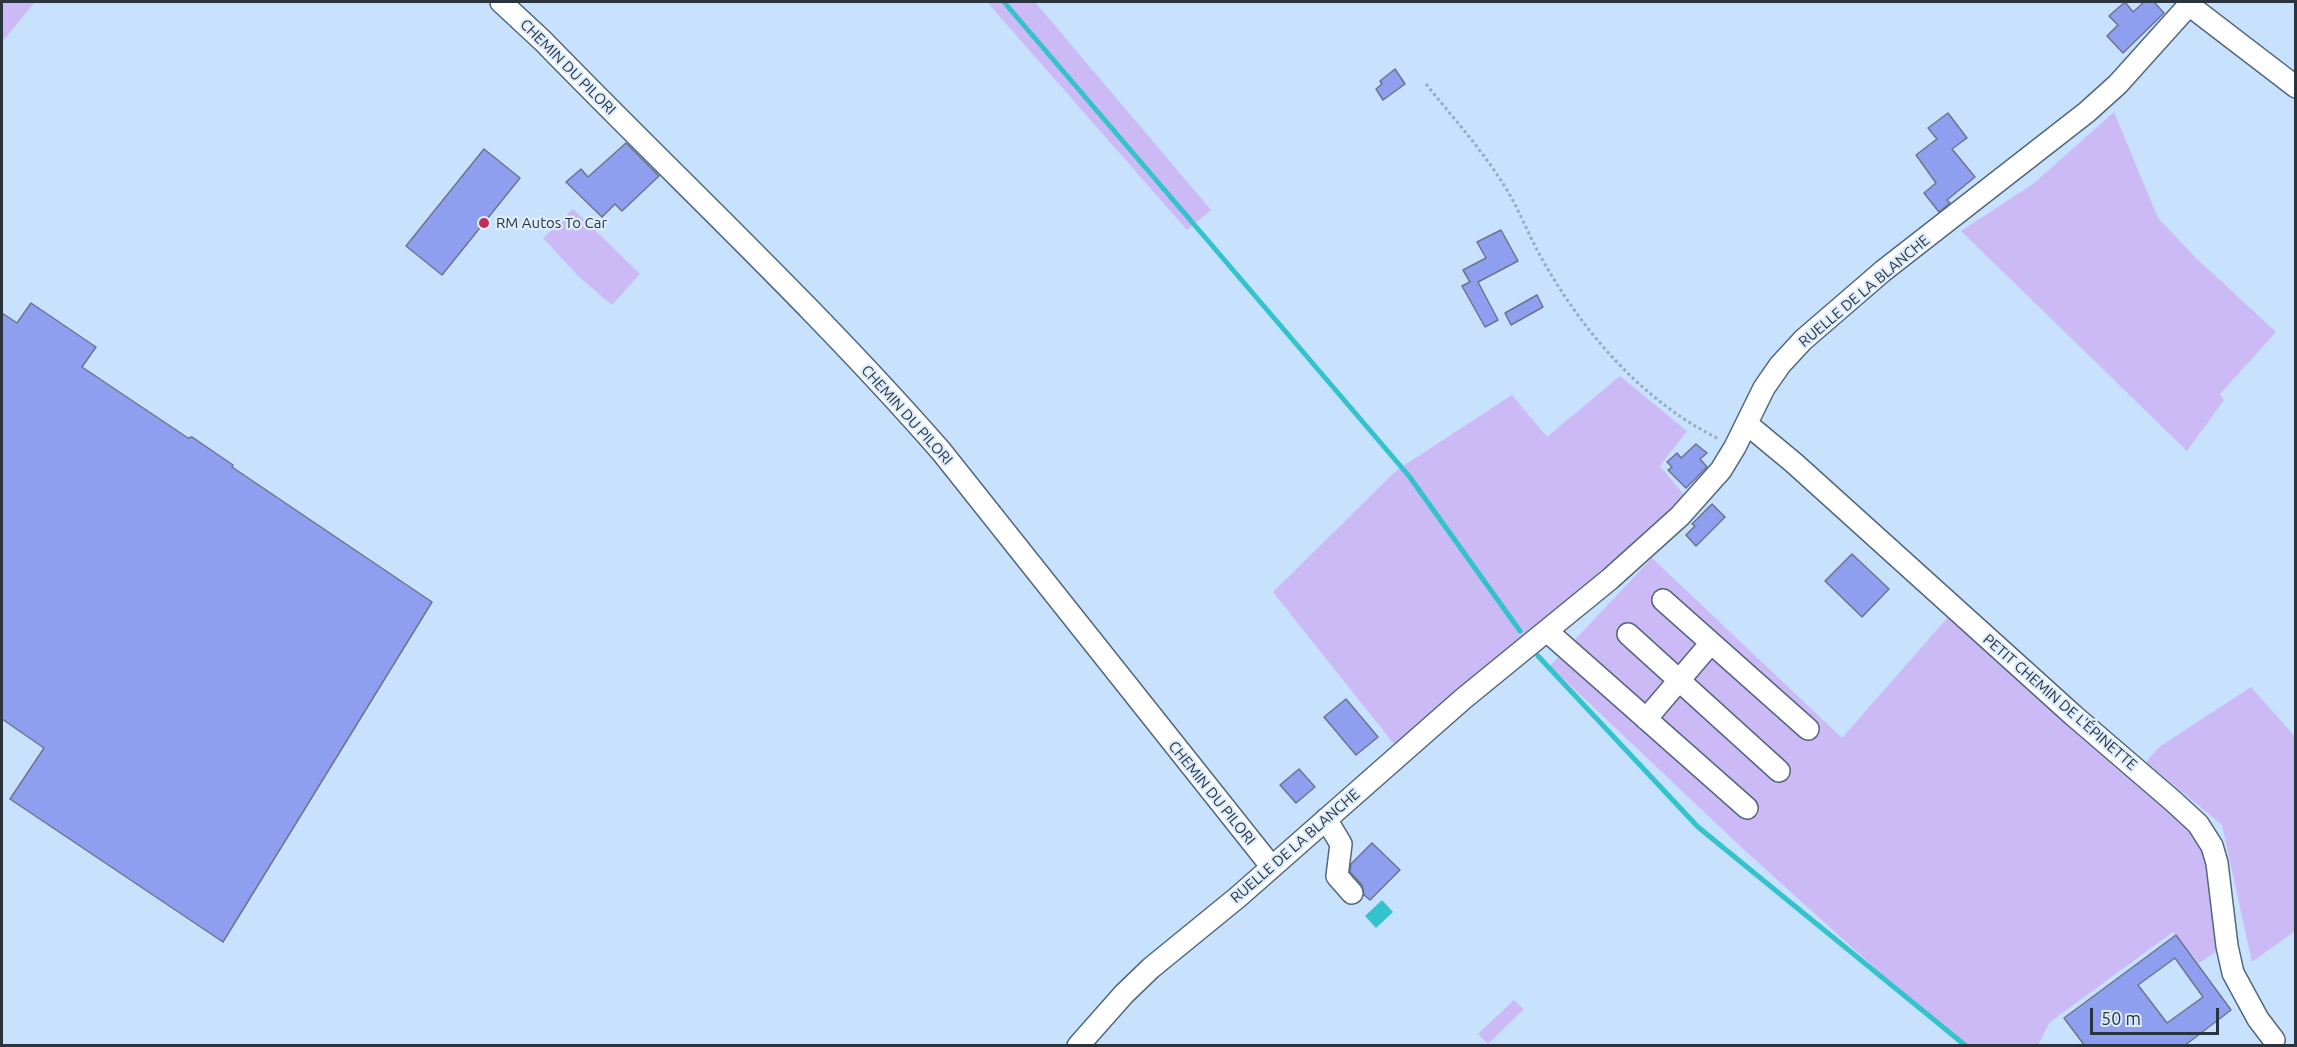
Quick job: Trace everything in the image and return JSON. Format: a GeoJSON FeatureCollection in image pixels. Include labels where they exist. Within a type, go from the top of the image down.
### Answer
{"type":"FeatureCollection","features":[{"type":"Feature","properties":{"kind":"street","name":"CHEMIN DU PILORI"},"geometry":{"type":"LineString","coordinates":[[501,2],[543,41],[910,415],[1271,866]]}},
{"type":"Feature","properties":{"kind":"street","name":"RUELLE DE LA BLANCHE"},"geometry":{"type":"LineString","coordinates":[[1078,1046],[1151,968],[1238,897],[1463,699],[1548,632],[1680,516],[1714,478],[1735,447],[1772,376],[1803,340],[1883,271],[2087,112],[2118,84],[2189,3]]}},
{"type":"Feature","properties":{"kind":"street"},"geometry":{"type":"LineString","coordinates":[[2189,3],[2295,87]]}},
{"type":"Feature","properties":{"kind":"street","name":"PETIT CHEMIN DE L'ÉPINETTE"},"geometry":{"type":"LineString","coordinates":[[1747,424],[1794,463],[2073,715],[2198,824],[2212,846],[2217,863],[2228,954],[2233,974],[2258,1019],[2274,1040]]}},
{"type":"Feature","properties":{"kind":"street"},"geometry":{"type":"LineString","coordinates":[[1663,600],[1808,729]]}},
{"type":"Feature","properties":{"kind":"street"},"geometry":{"type":"LineString","coordinates":[[1548,632],[1747,808]]}},
{"type":"Feature","properties":{"kind":"street"},"geometry":{"type":"LineString","coordinates":[[1628,634],[1779,771]]}},
{"type":"Feature","properties":{"kind":"street"},"geometry":{"type":"LineString","coordinates":[[1646,719],[1712,643]]}},
{"type":"Feature","properties":{"kind":"street"},"geometry":{"type":"LineString","coordinates":[[1326,819],[1341,843],[1337,876],[1352,893]]}},
{"type":"Feature","properties":{"kind":"path"},"geometry":{"type":"LineString","coordinates":[[1426,84],[1505,187],[1543,260],[1580,319],[1600,344],[1632,377],[1668,406],[1714,437],[1735,447]]}},
{"type":"Feature","properties":{"kind":"shaded area"},"geometry":{"type":"Polygon","coordinates":[[[2,2],[35,2],[2,42],[2,2]]]}},
{"type":"Feature","properties":{"kind":"shaded area"},"geometry":{"type":"Polygon","coordinates":[[[987,2],[1035,2],[1211,210],[1187,230],[987,2]]]}},
{"type":"Feature","properties":{"kind":"shaded area"},"geometry":{"type":"Polygon","coordinates":[[[2114,112],[2158,218],[2196,258],[2276,332],[2220,394],[2224,400],[2187,451],[1961,231],[2033,184],[2114,112]]]}},
{"type":"Feature","properties":{"kind":"shaded area"},"geometry":{"type":"Polygon","coordinates":[[[573,209],[640,274],[612,305],[578,276],[543,238],[573,209]]]}},
{"type":"Feature","properties":{"kind":"shaded area"},"geometry":{"type":"Polygon","coordinates":[[[1620,376],[1687,431],[1660,466],[1685,496],[1632,545],[1394,744],[1273,592],[1397,470],[1512,395],[1547,437],[1620,376]]]}},
{"type":"Feature","properties":{"kind":"shaded area"},"geometry":{"type":"Polygon","coordinates":[[[1652,558],[1842,738],[1949,616],[2139,781],[2203,843],[2212,868],[2220,949],[2199,963],[2173,932],[2050,1022],[2038,1045],[1960,1045],[1740,846],[1550,666],[1652,558]]]}},
{"type":"Feature","properties":{"kind":"shaded area"},"geometry":{"type":"Polygon","coordinates":[[[2251,687],[2296,738],[2295,931],[2252,962],[2222,825],[2146,762],[2159,747],[2251,687]]]}},
{"type":"Feature","properties":{"kind":"shaded area"},"geometry":{"type":"Polygon","coordinates":[[[1382,900],[1393,912],[1376,928],[1365,916],[1382,900]]]}},
{"type":"Feature","properties":{"kind":"shaded area"},"geometry":{"type":"Polygon","coordinates":[[[1514,1000],[1524,1009],[1488,1044],[1478,1034],[1514,1000]]]}},
{"type":"Feature","properties":{"kind":"building"},"geometry":{"type":"Polygon","coordinates":[[[2125,2],[2133,12],[2144,2],[2154,2],[2164,13],[2123,53],[2107,36],[2118,25],[2109,16],[2125,2]]]}},
{"type":"Feature","properties":{"kind":"building"},"geometry":{"type":"Polygon","coordinates":[[[1395,69],[1405,84],[1383,100],[1376,89],[1382,84],[1380,81],[1395,69]]]}},
{"type":"Feature","properties":{"kind":"building"},"geometry":{"type":"Polygon","coordinates":[[[1948,113],[1967,138],[1952,149],[1975,177],[1947,200],[1950,203],[1939,212],[1924,193],[1936,183],[1916,155],[1937,139],[1928,128],[1948,113]]]}},
{"type":"Feature","properties":{"kind":"building"},"geometry":{"type":"Polygon","coordinates":[[[626,143],[659,176],[622,211],[615,204],[602,217],[566,182],[581,169],[588,177],[626,143]]]}},
{"type":"Feature","properties":{"kind":"building"},"geometry":{"type":"Polygon","coordinates":[[[484,149],[520,178],[442,275],[406,246],[484,149]]]}},
{"type":"Feature","properties":{"kind":"building"},"geometry":{"type":"Polygon","coordinates":[[[1501,230],[1518,261],[1478,282],[1498,320],[1485,327],[1462,286],[1470,282],[1463,270],[1486,258],[1477,242],[1501,230]]]}},
{"type":"Feature","properties":{"kind":"building"},"geometry":{"type":"Polygon","coordinates":[[[1537,295],[1543,307],[1511,325],[1505,313],[1537,295]]]}},
{"type":"Feature","properties":{"kind":"building"},"geometry":{"type":"Polygon","coordinates":[[[31,303],[96,347],[82,367],[188,438],[192,437],[233,465],[232,467],[432,602],[223,942],[10,799],[44,748],[2,719],[2,313],[17,323],[31,303]]]}},
{"type":"Feature","properties":{"kind":"building"},"geometry":{"type":"Polygon","coordinates":[[[1696,444],[1707,453],[1700,459],[1707,467],[1686,488],[1668,470],[1672,467],[1667,462],[1677,453],[1681,458],[1696,444]]]}},
{"type":"Feature","properties":{"kind":"building"},"geometry":{"type":"Polygon","coordinates":[[[1712,504],[1725,517],[1696,546],[1686,535],[1695,526],[1692,524],[1712,504]]]}},
{"type":"Feature","properties":{"kind":"building"},"geometry":{"type":"Polygon","coordinates":[[[1852,554],[1889,589],[1862,617],[1825,581],[1852,554]]]}},
{"type":"Feature","properties":{"kind":"building"},"geometry":{"type":"Polygon","coordinates":[[[1346,699],[1378,737],[1356,755],[1324,717],[1346,699]]]}},
{"type":"Feature","properties":{"kind":"building"},"geometry":{"type":"Polygon","coordinates":[[[1299,769],[1315,787],[1296,803],[1280,785],[1299,769]]]}},
{"type":"Feature","properties":{"kind":"building"},"geometry":{"type":"Polygon","coordinates":[[[1372,843],[1400,870],[1370,900],[1364,895],[1362,885],[1350,872],[1351,864],[1372,843]]]}},
{"type":"Feature","properties":{"kind":"building"},"geometry":{"type":"Polygon","coordinates":[[[2176,935],[2231,1010],[2184,1046],[2085,1046],[2064,1018],[2176,935]],[[2175,958],[2138,985],[2167,1023],[2203,997],[2175,958]]]}},
{"type":"Feature","properties":{"kind":"waterway"},"geometry":{"type":"LineString","coordinates":[[1004,2],[1409,476],[1520,631]]}},
{"type":"Feature","properties":{"kind":"waterway"},"geometry":{"type":"LineString","coordinates":[[1538,656],[1698,827],[1966,1046]]}},
{"type":"Feature","properties":{"kind":"place","name":"RM Autos To Car"},"geometry":{"type":"Point","coordinates":[484,223]}}]}
